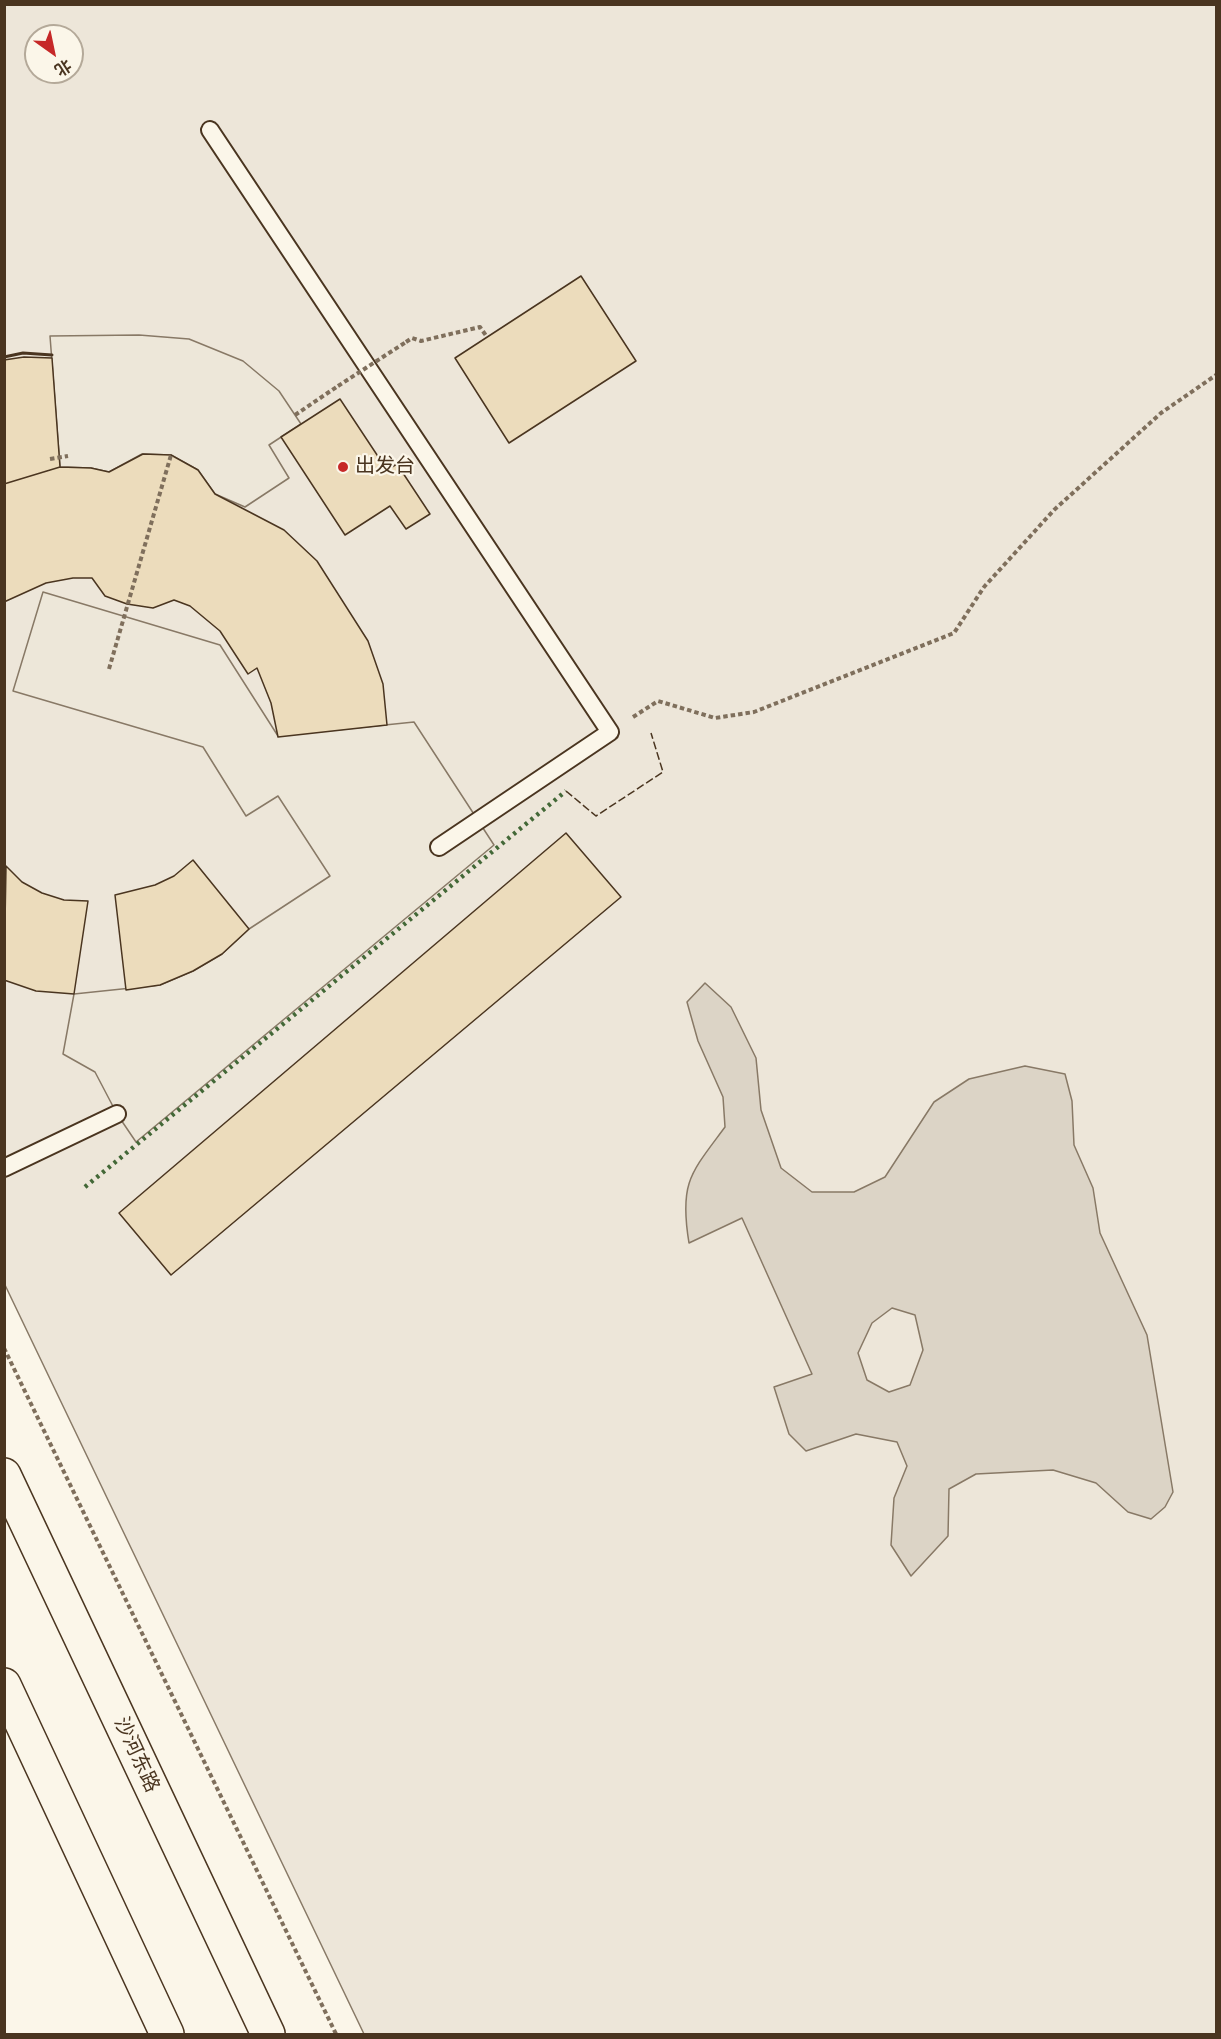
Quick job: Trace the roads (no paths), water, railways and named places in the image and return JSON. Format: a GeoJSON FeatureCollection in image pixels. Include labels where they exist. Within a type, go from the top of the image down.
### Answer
{"type":"FeatureCollection","features":[{"type":"Feature","properties":{"kind":"main road","name":"沙河东路"},"geometry":{"type":"LineString","coordinates":[[4,1475],[268,2034]]}},
{"type":"Feature","properties":{"kind":"main road"},"geometry":{"type":"LineString","coordinates":[[4,1685],[167,2034]]}},
{"type":"Feature","properties":{"kind":"lane"},"geometry":{"type":"LineString","coordinates":[[210,130],[610,732],[439,847]]}},
{"type":"Feature","properties":{"kind":"lane"},"geometry":{"type":"LineString","coordinates":[[4,1167],[117,1114]]}},
{"type":"Feature","properties":{"kind":"place","name":"出发台"},"geometry":{"type":"Point","coordinates":[343,467]}}]}
